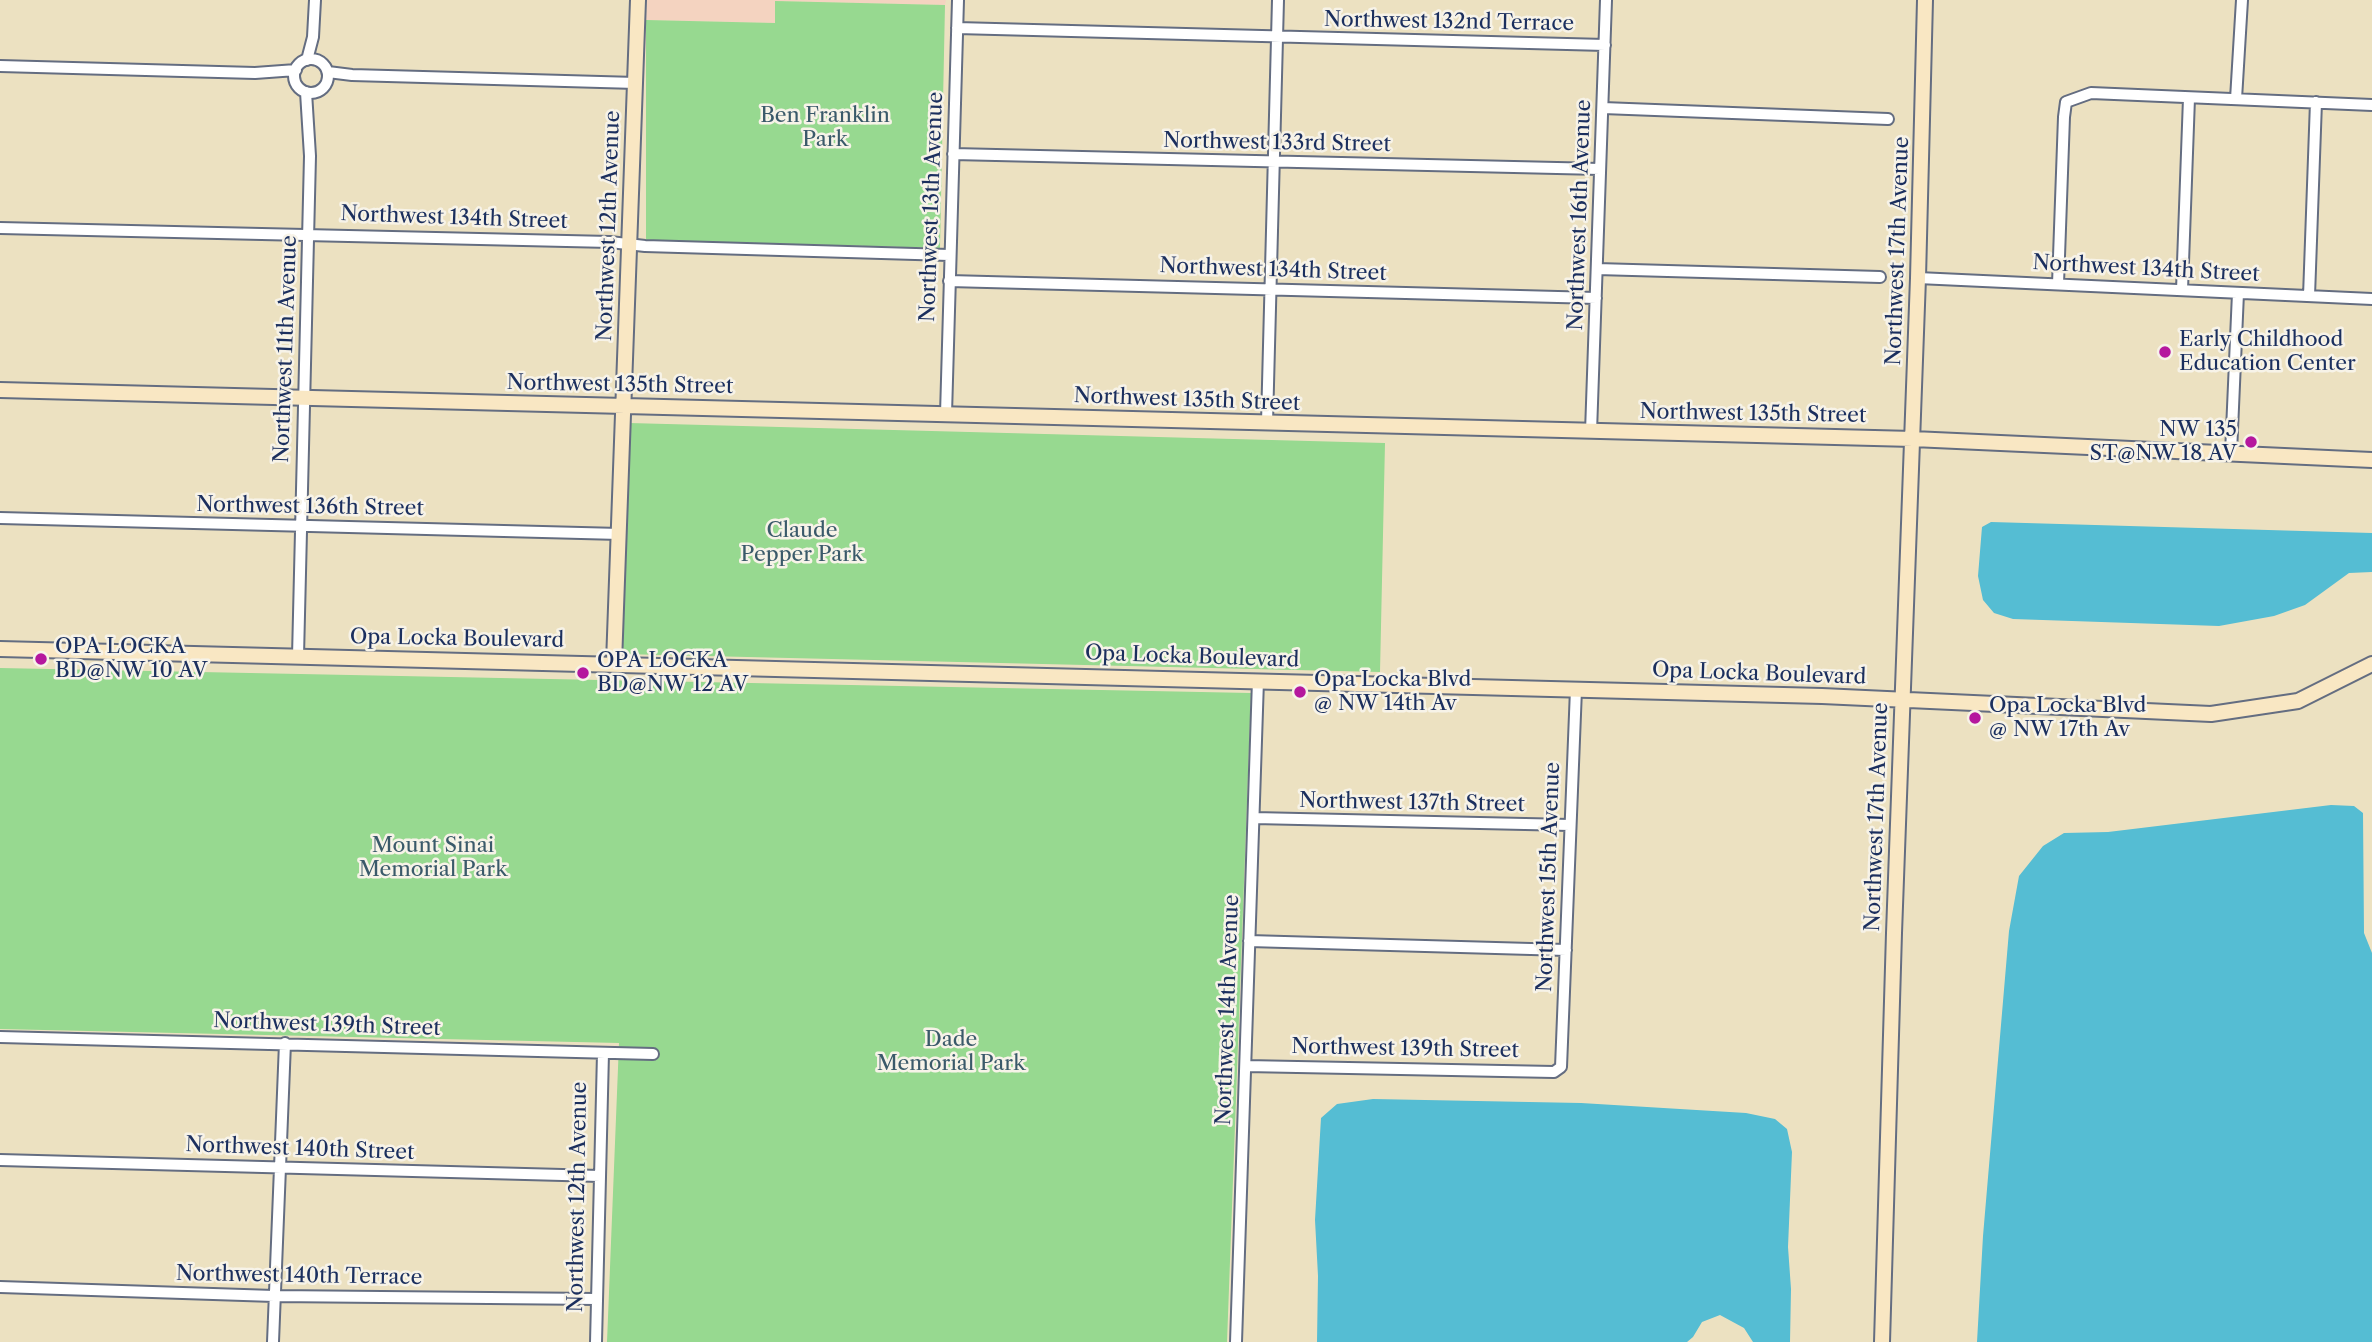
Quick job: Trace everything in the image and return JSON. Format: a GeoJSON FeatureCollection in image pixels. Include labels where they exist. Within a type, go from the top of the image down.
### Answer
{"type":"FeatureCollection","features":[{"type":"Feature","properties":{"kind":"main road","name":"Northwest 12th Avenue"},"geometry":{"type":"LineString","coordinates":[[614,663],[638,0]]}},
{"type":"Feature","properties":{"kind":"main road","name":"Northwest 17th Avenue"},"geometry":{"type":"LineString","coordinates":[[1882,1342],[1925,0]]}},
{"type":"Feature","properties":{"kind":"main road","name":"Northwest 135th Street"},"geometry":{"type":"LineString","coordinates":[[0,390],[1913,439],[2372,460]]}},
{"type":"Feature","properties":{"kind":"main road","name":"Opa Locka Boulevard"},"geometry":{"type":"LineString","coordinates":[[0,649],[1576,689],[2211,714],[2298,701],[2372,664]]}},
{"type":"Feature","properties":{"kind":"street"},"geometry":{"type":"LineString","coordinates":[[315,0],[312,60],[328,76],[347,79],[352,75],[636,83]]}},
{"type":"Feature","properties":{"kind":"street","name":"Northwest 13th Avenue"},"geometry":{"type":"LineString","coordinates":[[946,414],[958,0]]}},
{"type":"Feature","properties":{"kind":"street"},"geometry":{"type":"LineString","coordinates":[[1267,423],[1278,0]]}},
{"type":"Feature","properties":{"kind":"street","name":"Northwest 16th Avenue"},"geometry":{"type":"LineString","coordinates":[[1591,432],[1606,0]]}},
{"type":"Feature","properties":{"kind":"street"},"geometry":{"type":"LineString","coordinates":[[2236,99],[2242,0]]}},
{"type":"Feature","properties":{"kind":"street","name":"Northwest 132nd Terrace"},"geometry":{"type":"LineString","coordinates":[[957,28],[1605,45]]}},
{"type":"Feature","properties":{"kind":"street"},"geometry":{"type":"LineString","coordinates":[[0,66],[255,73],[266,78],[295,74],[312,60]]}},
{"type":"Feature","properties":{"kind":"street"},"geometry":{"type":"LineString","coordinates":[[295,74],[299,87],[311,92],[325,85],[328,76]]}},
{"type":"Feature","properties":{"kind":"street","name":"Northwest 11th Avenue"},"geometry":{"type":"LineString","coordinates":[[298,656],[311,92]]}},
{"type":"Feature","properties":{"kind":"street"},"geometry":{"type":"LineString","coordinates":[[2058,285],[2066,102],[2091,93],[2372,105]]}},
{"type":"Feature","properties":{"kind":"street"},"geometry":{"type":"LineString","coordinates":[[2182,290],[2189,98]]}},
{"type":"Feature","properties":{"kind":"street"},"geometry":{"type":"LineString","coordinates":[[2309,296],[2316,102]]}},
{"type":"Feature","properties":{"kind":"street"},"geometry":{"type":"LineString","coordinates":[[1603,108],[1888,119]]}},
{"type":"Feature","properties":{"kind":"street","name":"Northwest 133rd Street"},"geometry":{"type":"LineString","coordinates":[[953,154],[1600,169]]}},
{"type":"Feature","properties":{"kind":"street","name":"Northwest 134th Street"},"geometry":{"type":"LineString","coordinates":[[0,228],[309,233],[949,255]]}},
{"type":"Feature","properties":{"kind":"street"},"geometry":{"type":"LineString","coordinates":[[1597,269],[1880,277]]}},
{"type":"Feature","properties":{"kind":"street","name":"Northwest 134th Street"},"geometry":{"type":"LineString","coordinates":[[1918,278],[2372,299]]}},
{"type":"Feature","properties":{"kind":"street","name":"Northwest 134th Street"},"geometry":{"type":"LineString","coordinates":[[949,281],[1596,299]]}},
{"type":"Feature","properties":{"kind":"street"},"geometry":{"type":"LineString","coordinates":[[2231,453],[2238,293]]}},
{"type":"Feature","properties":{"kind":"street","name":"Northwest 136th Street"},"geometry":{"type":"LineString","coordinates":[[0,518],[620,534]]}},
{"type":"Feature","properties":{"kind":"street","name":"Northwest 14th Avenue"},"geometry":{"type":"LineString","coordinates":[[1236,1342],[1258,680]]}},
{"type":"Feature","properties":{"kind":"street","name":"Northwest 15th Avenue"},"geometry":{"type":"LineString","coordinates":[[1561,1067],[1576,689]]}},
{"type":"Feature","properties":{"kind":"street","name":"Northwest 137th Street"},"geometry":{"type":"LineString","coordinates":[[1254,818],[1570,825]]}},
{"type":"Feature","properties":{"kind":"street"},"geometry":{"type":"LineString","coordinates":[[1249,941],[1566,950]]}},
{"type":"Feature","properties":{"kind":"street","name":"Northwest 139th Street"},"geometry":{"type":"LineString","coordinates":[[0,1037],[653,1054]]}},
{"type":"Feature","properties":{"kind":"street"},"geometry":{"type":"LineString","coordinates":[[273,1342],[285,1043]]}},
{"type":"Feature","properties":{"kind":"street","name":"Northwest 12th Avenue"},"geometry":{"type":"LineString","coordinates":[[596,1342],[603,1053]]}},
{"type":"Feature","properties":{"kind":"street","name":"Northwest 139th Street"},"geometry":{"type":"LineString","coordinates":[[1246,1066],[1554,1072],[1561,1067]]}},
{"type":"Feature","properties":{"kind":"street","name":"Northwest 140th Street"},"geometry":{"type":"LineString","coordinates":[[0,1160],[600,1176]]}},
{"type":"Feature","properties":{"kind":"street","name":"Northwest 140th Terrace"},"geometry":{"type":"LineString","coordinates":[[0,1287],[274,1296],[597,1299]]}},
{"type":"Feature","properties":{"kind":"shaded area"},"geometry":{"type":"Polygon","coordinates":[[[647,0],[946,0],[945,5],[775,1],[775,23],[646,20],[647,0]]]}},
{"type":"Feature","properties":{"kind":"green space","name":"Ben Franklin Park"},"geometry":{"type":"Polygon","coordinates":[[[775,1],[945,5],[940,248],[646,240],[646,20],[775,23],[775,1]]]}},
{"type":"Feature","properties":{"kind":"green space","name":"Claude Pepper Park"},"geometry":{"type":"Polygon","coordinates":[[[629,423],[1385,443],[1380,672],[621,654],[629,423]]]}},
{"type":"Feature","properties":{"kind":"green space","name":"Dade Memorial Park"},"geometry":{"type":"Polygon","coordinates":[[[0,668],[1251,693],[1227,1342],[607,1342],[619,1043],[0,1029],[0,668]]]}},
{"type":"Feature","properties":{"kind":"water"},"geometry":{"type":"Polygon","coordinates":[[[1991,522],[2372,533],[2372,572],[2349,573],[2305,605],[2274,616],[2219,626],[2013,619],[1994,613],[1983,600],[1978,576],[1982,527],[1991,522]]]}},
{"type":"Feature","properties":{"kind":"water"},"geometry":{"type":"Polygon","coordinates":[[[2331,805],[2354,806],[2363,813],[2364,933],[2372,953],[2372,1342],[1977,1342],[1983,1236],[2009,931],[2019,876],[2043,846],[2064,833],[2108,832],[2331,805]]]}},
{"type":"Feature","properties":{"kind":"water"},"geometry":{"type":"Polygon","coordinates":[[[1373,1099],[1581,1103],[1746,1113],[1775,1119],[1787,1129],[1792,1152],[1788,1247],[1791,1289],[1790,1342],[1753,1342],[1744,1328],[1720,1315],[1702,1322],[1687,1342],[1317,1342],[1315,1220],[1321,1118],[1337,1104],[1373,1099]]]}},
{"type":"Feature","properties":{"kind":"place","name":"Early Childhood Education Center"},"geometry":{"type":"Point","coordinates":[2165,352]}},
{"type":"Feature","properties":{"kind":"place","name":"NW 135 ST@NW 18 AV"},"geometry":{"type":"Point","coordinates":[2251,442]}},
{"type":"Feature","properties":{"kind":"place","name":"OPA LOCKA BD@NW 10 AV"},"geometry":{"type":"Point","coordinates":[41,659]}},
{"type":"Feature","properties":{"kind":"place","name":"OPA LOCKA BD@NW 12 AV"},"geometry":{"type":"Point","coordinates":[583,673]}},
{"type":"Feature","properties":{"kind":"place","name":"Opa Locka Blvd @ NW 14th Av"},"geometry":{"type":"Point","coordinates":[1300,692]}},
{"type":"Feature","properties":{"kind":"place","name":"Opa Locka Blvd @ NW 17th Av"},"geometry":{"type":"Point","coordinates":[1975,718]}},
{"type":"Feature","properties":{"kind":"park label","name":"Mount Sinai Memorial Park"},"geometry":{"type":"Point","coordinates":[433,858]}}]}
